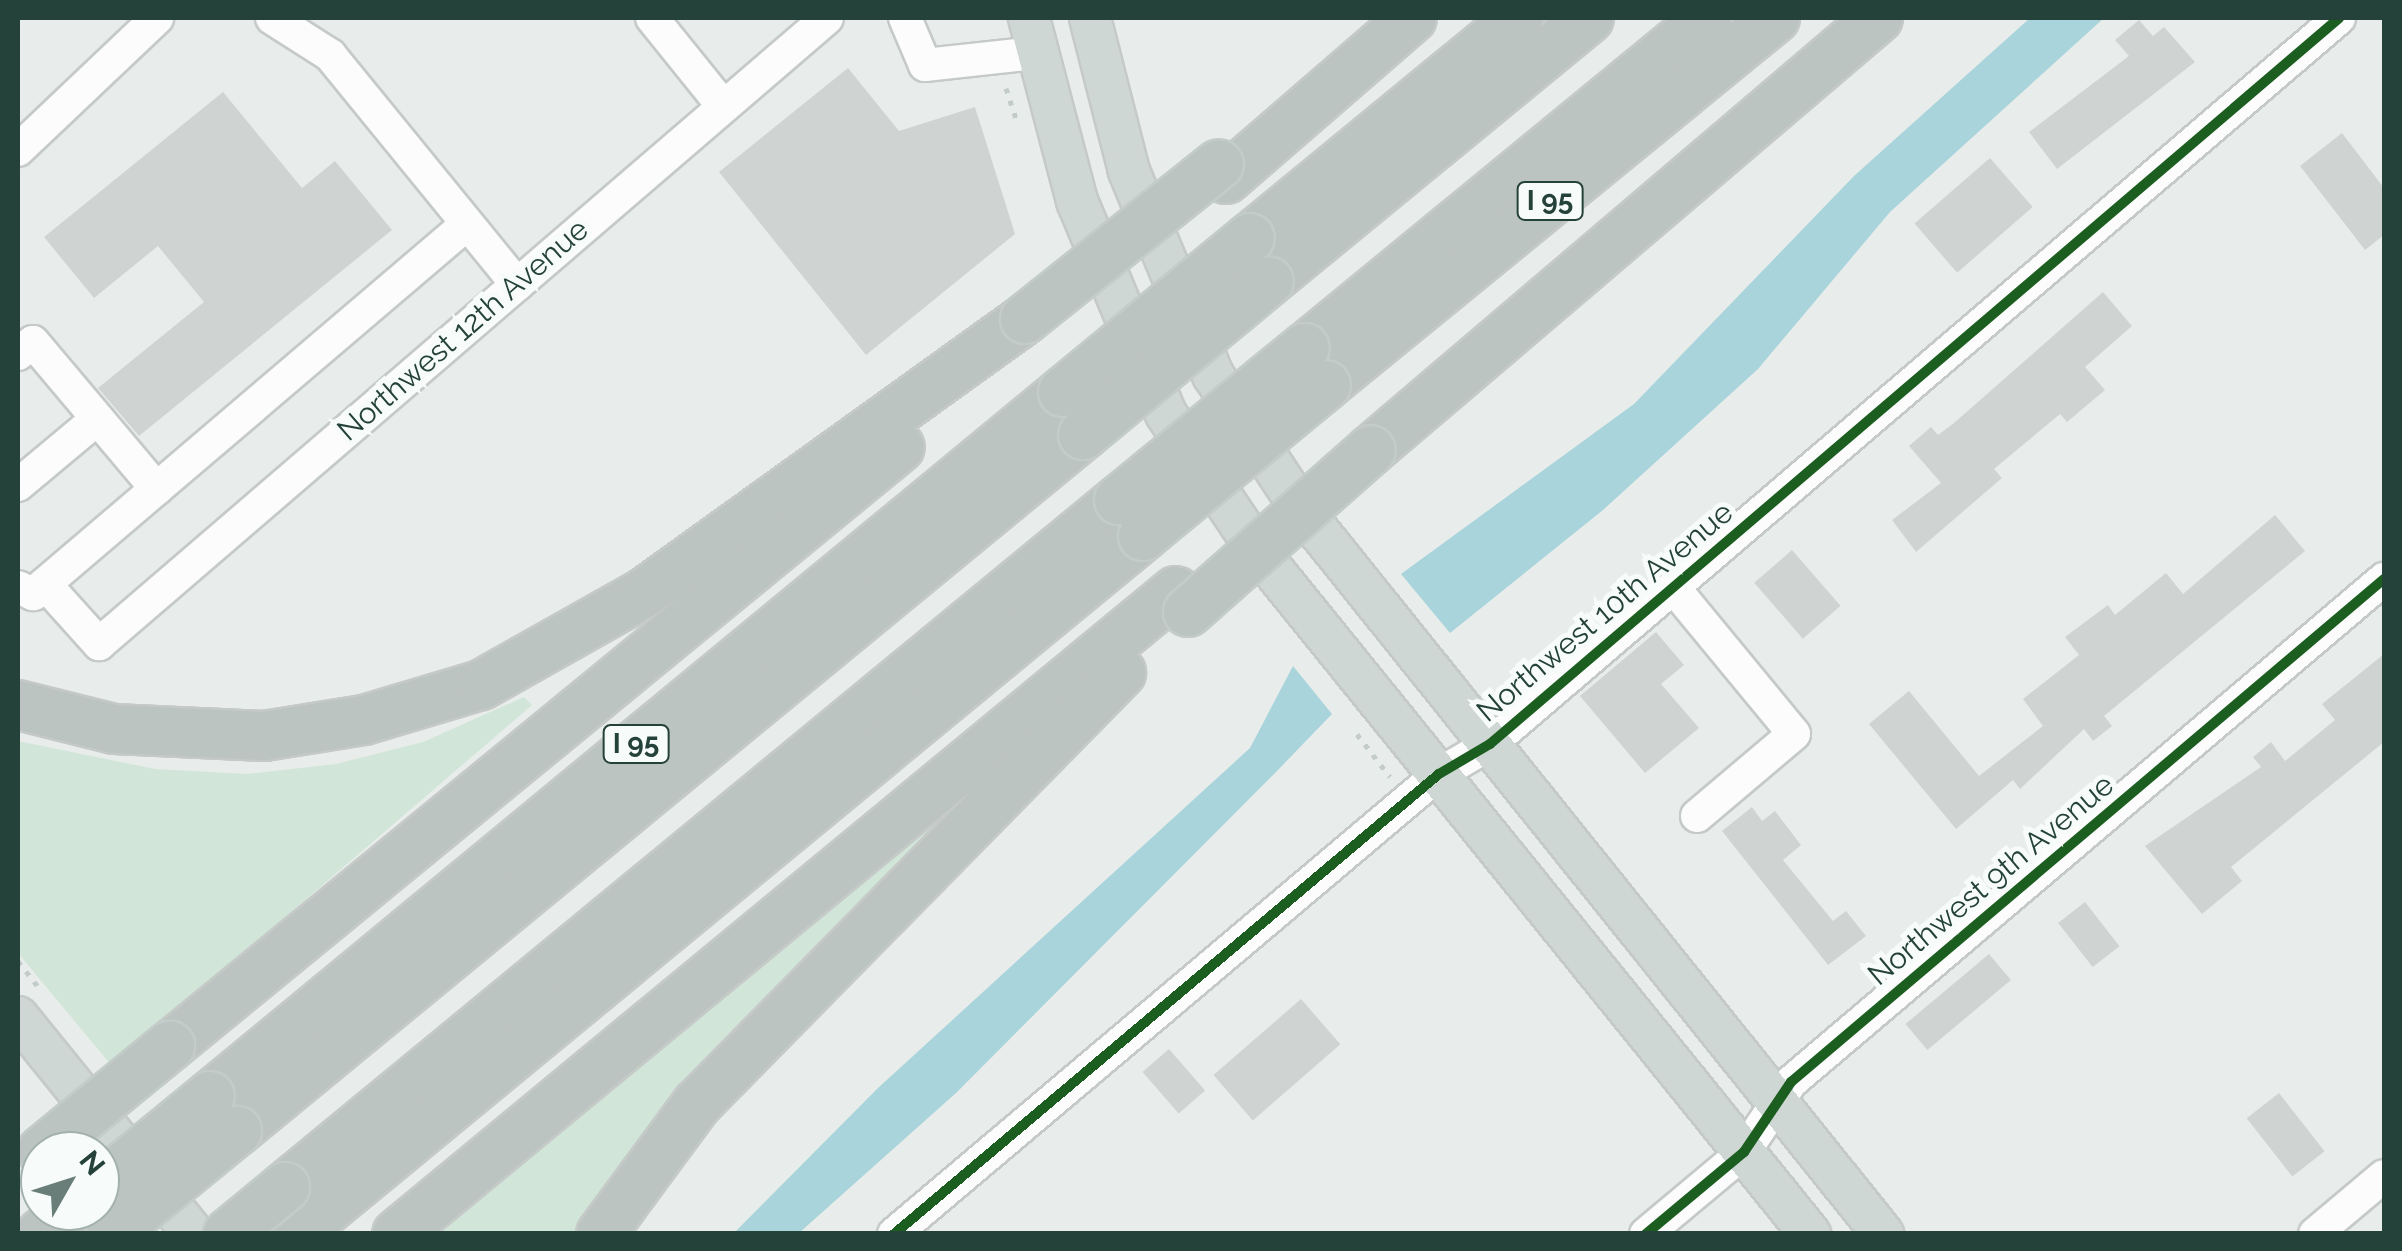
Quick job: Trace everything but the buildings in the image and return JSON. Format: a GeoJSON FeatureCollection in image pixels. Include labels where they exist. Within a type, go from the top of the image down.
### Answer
{"type":"FeatureCollection","features":[{"type":"Feature","properties":{"kind":"highway"},"geometry":{"type":"LineString","coordinates":[[67,1131],[1029,328],[1411,18]]}},
{"type":"Feature","properties":{"kind":"highway","name":"I 95"},"geometry":{"type":"LineString","coordinates":[[120,1174],[223,1114],[1062,392],[1518,18]]}},
{"type":"Feature","properties":{"kind":"highway"},"geometry":{"type":"LineString","coordinates":[[111,1234],[223,1114],[1083,435],[1589,18]]}},
{"type":"Feature","properties":{"kind":"highway"},"geometry":{"type":"LineString","coordinates":[[1316,366],[1707,18]]}},
{"type":"Feature","properties":{"kind":"highway","name":"I 95"},"geometry":{"type":"LineString","coordinates":[[298,1214],[1316,366],[1775,18]]}},
{"type":"Feature","properties":{"kind":"highway"},"geometry":{"type":"LineString","coordinates":[[397,1234],[1182,601],[1878,18]]}},
{"type":"Feature","properties":{"kind":"highway"},"geometry":{"type":"LineString","coordinates":[[18,705],[114,729],[264,736],[364,720],[481,685],[644,593],[1029,328]]}},
{"type":"Feature","properties":{"kind":"highway"},"geometry":{"type":"LineString","coordinates":[[601,1234],[645,1166],[727,1072],[1182,601]]}},
{"type":"Feature","properties":{"kind":"highway"},"geometry":{"type":"LineString","coordinates":[[228,1234],[298,1214]]}},
{"type":"Feature","properties":{"kind":"main road"},"geometry":{"type":"LineString","coordinates":[[1090,18],[1129,172],[1212,375],[1304,513],[1883,1234]]}},
{"type":"Feature","properties":{"kind":"main road"},"geometry":{"type":"LineString","coordinates":[[1032,35],[1077,201],[1166,414],[1260,554],[1810,1234]]}},
{"type":"Feature","properties":{"kind":"main road"},"geometry":{"type":"LineString","coordinates":[[18,1017],[194,1234]]}},
{"type":"Feature","properties":{"kind":"street"},"geometry":{"type":"LineString","coordinates":[[18,150],[157,18]]}},
{"type":"Feature","properties":{"kind":"street"},"geometry":{"type":"LineString","coordinates":[[272,18],[330,55],[516,284]]}},
{"type":"Feature","properties":{"kind":"street","name":"Northwest 12th Avenue"},"geometry":{"type":"LineString","coordinates":[[31,586],[100,644],[828,18]]}},
{"type":"Feature","properties":{"kind":"street"},"geometry":{"type":"LineString","coordinates":[[905,18],[925,65],[1032,35]]}},
{"type":"Feature","properties":{"kind":"street","name":"Northwest 10th Avenue"},"geometry":{"type":"LineString","coordinates":[[894,1234],[1440,774],[1490,744],[2339,18]]}},
{"type":"Feature","properties":{"kind":"street"},"geometry":{"type":"LineString","coordinates":[[666,23],[722,106]]}},
{"type":"Feature","properties":{"kind":"street"},"geometry":{"type":"LineString","coordinates":[[31,586],[157,489],[467,224]]}},
{"type":"Feature","properties":{"kind":"street"},"geometry":{"type":"LineString","coordinates":[[18,354],[32,342],[157,489]]}},
{"type":"Feature","properties":{"kind":"street"},"geometry":{"type":"LineString","coordinates":[[18,485],[97,418]]}},
{"type":"Feature","properties":{"kind":"street","name":"Northwest 9th Avenue"},"geometry":{"type":"LineString","coordinates":[[1646,1234],[1744,1152],[1775,1099],[2384,579]]}},
{"type":"Feature","properties":{"kind":"street"},"geometry":{"type":"LineString","coordinates":[[1673,587],[1794,734],[1697,816]]}},
{"type":"Feature","properties":{"kind":"street"},"geometry":{"type":"LineString","coordinates":[[2315,1234],[2384,1176]]}},
{"type":"Feature","properties":{"kind":"green space"},"geometry":{"type":"Polygon","coordinates":[[[524,697],[532,705],[112,1066],[18,953],[18,741],[155,769],[247,774],[336,764],[423,742],[524,697]]]}},
{"type":"Feature","properties":{"kind":"green space"},"geometry":{"type":"Polygon","coordinates":[[[925,825],[934,835],[586,1233],[433,1234],[925,825]]]}},
{"type":"Feature","properties":{"kind":"water"},"geometry":{"type":"Polygon","coordinates":[[[2030,18],[2104,18],[1890,212],[1758,369],[1603,510],[1450,633],[1401,574],[1634,404],[1854,176],[2030,18]]]}},
{"type":"Feature","properties":{"kind":"water"},"geometry":{"type":"Polygon","coordinates":[[[1293,666],[1332,714],[1276,772],[956,1093],[799,1233],[734,1233],[878,1088],[1250,748],[1293,666]]]}},
{"type":"Feature","properties":{"kind":"cycle path"},"geometry":{"type":"LineString","coordinates":[[894,1234],[1439,774],[1490,744],[2339,18]]}},
{"type":"Feature","properties":{"kind":"cycle path"},"geometry":{"type":"LineString","coordinates":[[1646,1234],[1744,1152],[1791,1082],[2384,579]]}}]}
